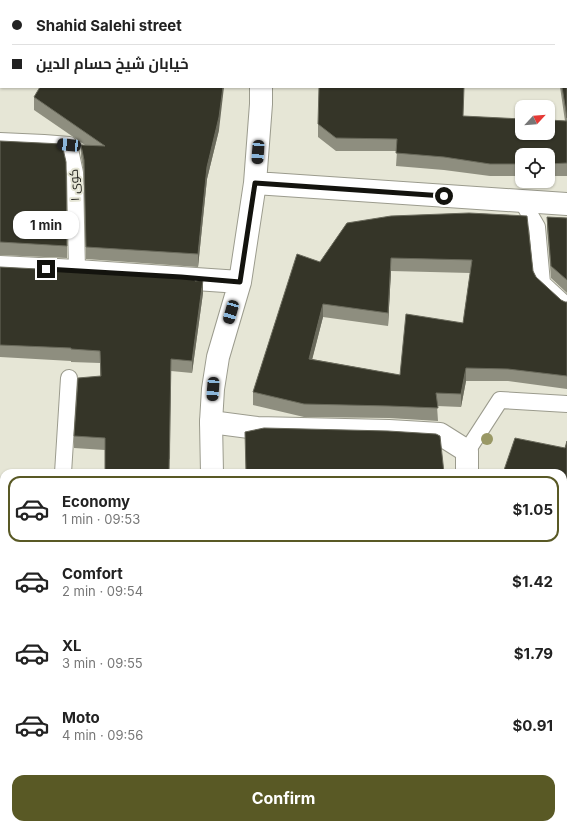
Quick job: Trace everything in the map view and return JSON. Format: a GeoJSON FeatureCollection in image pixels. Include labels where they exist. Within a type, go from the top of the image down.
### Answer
{"type":"FeatureCollection","features":[{"type":"Feature","properties":{"kind":"street"},"geometry":{"type":"LineString","coordinates":[[212,469],[211,422],[213,389],[218,357],[240,282],[255,183],[261,88]]}},
{"type":"Feature","properties":{"kind":"street"},"geometry":{"type":"LineString","coordinates":[[255,183],[567,204]]}},
{"type":"Feature","properties":{"kind":"street"},"geometry":{"type":"LineString","coordinates":[[0,267],[240,282]]}},
{"type":"Feature","properties":{"kind":"street"},"geometry":{"type":"LineString","coordinates":[[211,422],[257,428],[389,431],[440,434],[467,451],[467,469]]}},
{"type":"Feature","properties":{"kind":"lane","name":"کوی ۱"},"geometry":{"type":"LineString","coordinates":[[0,141],[69,145],[75,174],[77,271]]}},
{"type":"Feature","properties":{"kind":"lane"},"geometry":{"type":"LineString","coordinates":[[522,201],[537,227],[542,283],[567,306]]}},
{"type":"Feature","properties":{"kind":"lane"},"geometry":{"type":"LineString","coordinates":[[63,469],[69,378]]}},
{"type":"Feature","properties":{"kind":"lane"},"geometry":{"type":"LineString","coordinates":[[467,451],[500,400],[567,404]]}},
{"type":"Feature","properties":{"kind":"building"},"geometry":{"type":"Polygon","coordinates":[[[39,88],[223,88],[219,117],[207,167],[198,254],[86,247],[84,160],[81,145],[105,146],[34,97],[39,88]]]}},
{"type":"Feature","properties":{"kind":"building"},"geometry":{"type":"Polygon","coordinates":[[[319,88],[464,88],[463,116],[515,119],[515,140],[555,140],[555,120],[567,121],[567,163],[555,164],[555,148],[515,148],[515,164],[490,164],[444,157],[396,153],[397,139],[336,138],[318,124],[319,88]]]}},
{"type":"Feature","properties":{"kind":"building"},"geometry":{"type":"Polygon","coordinates":[[[562,88],[567,88],[567,118],[562,88]]]}},
{"type":"Feature","properties":{"kind":"building"},"geometry":{"type":"Polygon","coordinates":[[[0,141],[62,144],[66,162],[67,246],[0,242],[0,141]]]}},
{"type":"Feature","properties":{"kind":"building"},"geometry":{"type":"Polygon","coordinates":[[[469,213],[527,216],[533,271],[536,277],[561,300],[567,302],[567,376],[508,369],[466,368],[461,394],[436,393],[438,408],[304,404],[253,392],[297,254],[320,262],[347,223],[391,216],[469,213]],[[391,258],[388,313],[323,304],[309,359],[400,375],[406,314],[463,323],[472,260],[391,258]]]}},
{"type":"Feature","properties":{"kind":"building"},"geometry":{"type":"Polygon","coordinates":[[[547,217],[567,218],[567,280],[551,266],[547,217]]]}},
{"type":"Feature","properties":{"kind":"building"},"geometry":{"type":"Polygon","coordinates":[[[0,267],[195,279],[195,281],[203,280],[192,361],[171,359],[169,469],[105,469],[105,438],[74,436],[78,378],[101,376],[100,351],[71,348],[0,345],[0,267]]]}},
{"type":"Feature","properties":{"kind":"building"},"geometry":{"type":"Polygon","coordinates":[[[264,428],[388,431],[436,434],[440,436],[444,469],[246,469],[245,432],[264,428]]]}},
{"type":"Feature","properties":{"kind":"building"},"geometry":{"type":"Polygon","coordinates":[[[515,438],[565,448],[567,441],[567,469],[504,469],[515,438]]]}},
{"type":"Feature","properties":{"kind":"route"},"geometry":{"type":"LineString","coordinates":[[46,269],[240,282],[255,183],[444,196]]}}]}
